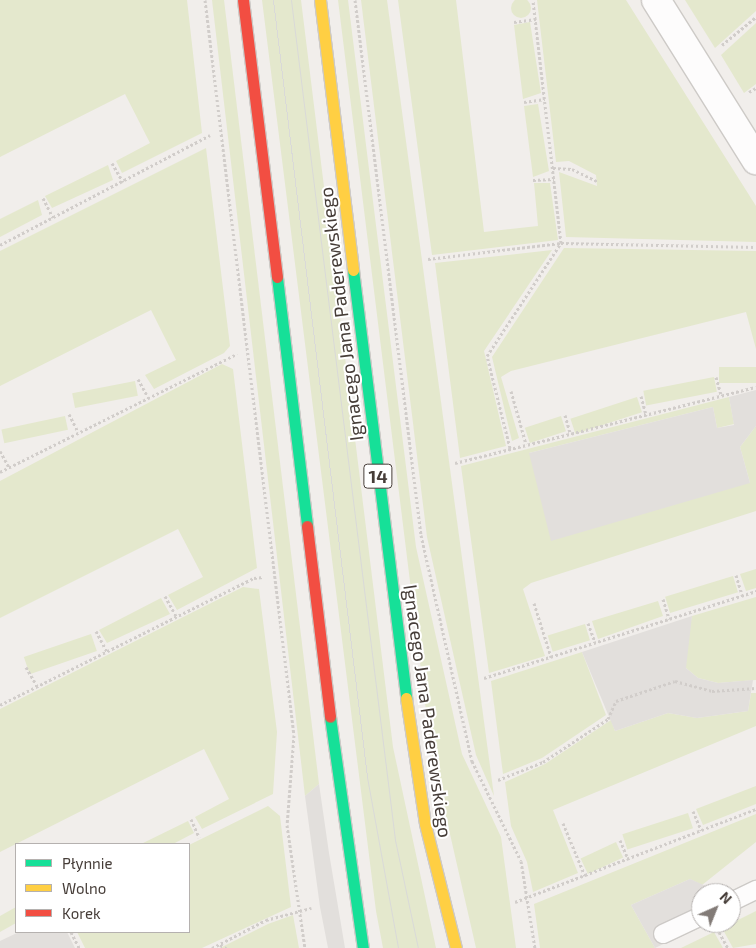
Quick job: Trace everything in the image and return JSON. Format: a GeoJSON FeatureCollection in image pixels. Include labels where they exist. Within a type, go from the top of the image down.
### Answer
{"type":"FeatureCollection","features":[{"type":"Feature","properties":{"kind":"main road"},"geometry":{"type":"LineString","coordinates":[[243,0],[347,857],[363,948]]}},
{"type":"Feature","properties":{"kind":"main road","name":"Ignacego Jana Paderewskiego"},"geometry":{"type":"LineString","coordinates":[[320,0],[412,750],[425,824],[456,948]]}},
{"type":"Feature","properties":{"kind":"street"},"geometry":{"type":"LineString","coordinates":[[656,0],[756,160]]}},
{"type":"Feature","properties":{"kind":"lane"},"geometry":{"type":"LineString","coordinates":[[741,897],[756,890]]}},
{"type":"Feature","properties":{"kind":"lane"},"geometry":{"type":"LineString","coordinates":[[663,934],[691,925]]}},
{"type":"Feature","properties":{"kind":"path"},"geometry":{"type":"LineString","coordinates":[[205,0],[294,736],[287,825],[305,948]]}},
{"type":"Feature","properties":{"kind":"path"},"geometry":{"type":"LineString","coordinates":[[355,0],[421,535],[472,761],[521,861],[535,948]]}},
{"type":"Feature","properties":{"kind":"path"},"geometry":{"type":"LineString","coordinates":[[510,448],[487,356],[561,243],[533,0]]}},
{"type":"Feature","properties":{"kind":"path"},"geometry":{"type":"LineString","coordinates":[[719,48],[756,17]]}},
{"type":"Feature","properties":{"kind":"path"},"geometry":{"type":"LineString","coordinates":[[514,22],[536,18]]}},
{"type":"Feature","properties":{"kind":"path"},"geometry":{"type":"LineString","coordinates":[[524,102],[544,99]]}},
{"type":"Feature","properties":{"kind":"path"},"geometry":{"type":"LineString","coordinates":[[0,245],[210,135]]}},
{"type":"Feature","properties":{"kind":"path"},"geometry":{"type":"LineString","coordinates":[[112,163],[123,182]]}},
{"type":"Feature","properties":{"kind":"path"},"geometry":{"type":"LineString","coordinates":[[553,168],[572,169],[597,181]]}},
{"type":"Feature","properties":{"kind":"path"},"geometry":{"type":"LineString","coordinates":[[533,180],[554,179]]}},
{"type":"Feature","properties":{"kind":"path"},"geometry":{"type":"LineString","coordinates":[[43,198],[53,218]]}},
{"type":"Feature","properties":{"kind":"path"},"geometry":{"type":"LineString","coordinates":[[428,259],[561,243],[756,247]]}},
{"type":"Feature","properties":{"kind":"path"},"geometry":{"type":"LineString","coordinates":[[0,472],[237,354]]}},
{"type":"Feature","properties":{"kind":"path"},"geometry":{"type":"LineString","coordinates":[[716,377],[722,395]]}},
{"type":"Feature","properties":{"kind":"path"},"geometry":{"type":"LineString","coordinates":[[138,379],[148,397]]}},
{"type":"Feature","properties":{"kind":"path"},"geometry":{"type":"LineString","coordinates":[[455,464],[510,448],[756,387]]}},
{"type":"Feature","properties":{"kind":"path"},"geometry":{"type":"LineString","coordinates":[[511,391],[526,444]]}},
{"type":"Feature","properties":{"kind":"path"},"geometry":{"type":"LineString","coordinates":[[641,396],[646,414]]}},
{"type":"Feature","properties":{"kind":"path"},"geometry":{"type":"LineString","coordinates":[[69,414],[78,432]]}},
{"type":"Feature","properties":{"kind":"path"},"geometry":{"type":"LineString","coordinates":[[565,415],[570,433]]}},
{"type":"Feature","properties":{"kind":"path"},"geometry":{"type":"LineString","coordinates":[[0,451],[9,467]]}},
{"type":"Feature","properties":{"kind":"path"},"geometry":{"type":"LineString","coordinates":[[736,575],[742,595]]}},
{"type":"Feature","properties":{"kind":"path"},"geometry":{"type":"LineString","coordinates":[[0,705],[176,616],[264,577]]}},
{"type":"Feature","properties":{"kind":"path"},"geometry":{"type":"LineString","coordinates":[[484,678],[756,591]]}},
{"type":"Feature","properties":{"kind":"path"},"geometry":{"type":"LineString","coordinates":[[165,596],[176,616]]}},
{"type":"Feature","properties":{"kind":"path"},"geometry":{"type":"LineString","coordinates":[[663,599],[668,619]]}},
{"type":"Feature","properties":{"kind":"path"},"geometry":{"type":"LineString","coordinates":[[534,602],[551,656]]}},
{"type":"Feature","properties":{"kind":"path"},"geometry":{"type":"LineString","coordinates":[[588,623],[595,642]]}},
{"type":"Feature","properties":{"kind":"path"},"geometry":{"type":"LineString","coordinates":[[96,631],[106,652]]}},
{"type":"Feature","properties":{"kind":"path"},"geometry":{"type":"LineString","coordinates":[[26,667],[37,686]]}},
{"type":"Feature","properties":{"kind":"path"},"geometry":{"type":"LineString","coordinates":[[498,780],[543,762],[608,719],[616,701],[675,681],[712,691],[756,688]]}},
{"type":"Feature","properties":{"kind":"path"},"geometry":{"type":"LineString","coordinates":[[515,902],[756,809]]}},
{"type":"Feature","properties":{"kind":"path"},"geometry":{"type":"LineString","coordinates":[[693,811],[701,830]]}},
{"type":"Feature","properties":{"kind":"path"},"geometry":{"type":"LineString","coordinates":[[191,819],[199,837]]}},
{"type":"Feature","properties":{"kind":"path"},"geometry":{"type":"LineString","coordinates":[[563,823],[585,876]]}},
{"type":"Feature","properties":{"kind":"path"},"geometry":{"type":"LineString","coordinates":[[620,840],[628,859]]}},
{"type":"Feature","properties":{"kind":"path"},"geometry":{"type":"LineString","coordinates":[[212,948],[266,920],[311,908]]}},
{"type":"Feature","properties":{"kind":"path"},"geometry":{"type":"LineString","coordinates":[[72,933],[80,948]]}},
{"type":"Feature","properties":{"kind":"path"},"geometry":{"type":"LineString","coordinates":[[717,933],[728,948]]}},
{"type":"Feature","properties":{"kind":"path"},"geometry":{"type":"LineString","coordinates":[[219,944],[226,948]]}},
{"type":"Feature","properties":{"kind":"green space"},"geometry":{"type":"Polygon","coordinates":[[[517,-1],[525,-1],[530,4],[530,12],[525,17],[517,17],[512,12],[512,4],[517,-1]]]}},
{"type":"Feature","properties":{"kind":"green space"},"geometry":{"type":"Polygon","coordinates":[[[0,0],[187,0],[202,133],[122,173],[116,161],[150,143],[125,94],[0,157],[0,0]]]}},
{"type":"Feature","properties":{"kind":"green space"},"geometry":{"type":"Polygon","coordinates":[[[212,0],[224,0],[319,784],[305,796],[212,0]]]}},
{"type":"Feature","properties":{"kind":"green space"},"geometry":{"type":"Polygon","coordinates":[[[262,0],[301,0],[393,747],[436,948],[383,948],[376,911],[262,0]]]}},
{"type":"Feature","properties":{"kind":"green space"},"geometry":{"type":"Polygon","coordinates":[[[338,0],[348,0],[416,547],[462,754],[501,837],[516,948],[476,948],[431,751],[338,0]]]}},
{"type":"Feature","properties":{"kind":"green space"},"geometry":{"type":"Polygon","coordinates":[[[361,0],[387,0],[494,796],[476,755],[427,537],[361,0]]]}},
{"type":"Feature","properties":{"kind":"green space"},"geometry":{"type":"Polygon","coordinates":[[[398,0],[456,0],[484,232],[538,226],[534,183],[550,183],[558,240],[432,255],[398,0]]]}},
{"type":"Feature","properties":{"kind":"green space"},"geometry":{"type":"Polygon","coordinates":[[[537,0],[626,0],[756,206],[756,242],[566,237],[559,172],[597,186],[596,175],[569,161],[556,162],[537,0]]]}},
{"type":"Feature","properties":{"kind":"green space"},"geometry":{"type":"Polygon","coordinates":[[[685,0],[756,0],[756,11],[715,48],[685,0]]]}},
{"type":"Feature","properties":{"kind":"green space"},"geometry":{"type":"Polygon","coordinates":[[[530,22],[541,93],[523,99],[514,25],[530,22]]]}},
{"type":"Feature","properties":{"kind":"green space"},"geometry":{"type":"Polygon","coordinates":[[[756,23],[756,84],[744,93],[721,55],[756,23]]]}},
{"type":"Feature","properties":{"kind":"green space"},"geometry":{"type":"Polygon","coordinates":[[[538,104],[549,171],[533,177],[524,106],[538,104]]]}},
{"type":"Feature","properties":{"kind":"green space"},"geometry":{"type":"Polygon","coordinates":[[[206,148],[230,346],[224,353],[154,389],[145,375],[176,360],[151,310],[0,386],[0,251],[206,148]]]}},
{"type":"Feature","properties":{"kind":"green space"},"geometry":{"type":"Polygon","coordinates":[[[108,165],[113,180],[52,208],[45,196],[108,165]]]}},
{"type":"Feature","properties":{"kind":"green space"},"geometry":{"type":"Polygon","coordinates":[[[38,200],[42,215],[0,237],[0,219],[38,200]]]}},
{"type":"Feature","properties":{"kind":"green space"},"geometry":{"type":"Polygon","coordinates":[[[564,248],[756,251],[756,349],[746,312],[511,371],[501,377],[519,438],[512,441],[492,357],[564,248]]]}},
{"type":"Feature","properties":{"kind":"green space"},"geometry":{"type":"Polygon","coordinates":[[[552,250],[484,351],[506,446],[460,458],[435,263],[552,250]]]}},
{"type":"Feature","properties":{"kind":"green space"},"geometry":{"type":"Polygon","coordinates":[[[222,364],[233,369],[257,568],[177,610],[168,595],[203,577],[178,529],[0,618],[0,481],[222,364]]]}},
{"type":"Feature","properties":{"kind":"green space"},"geometry":{"type":"Polygon","coordinates":[[[719,367],[756,367],[756,383],[719,383],[719,367]]]}},
{"type":"Feature","properties":{"kind":"green space"},"geometry":{"type":"Polygon","coordinates":[[[714,377],[717,392],[646,405],[643,391],[714,377]]]}},
{"type":"Feature","properties":{"kind":"green space"},"geometry":{"type":"Polygon","coordinates":[[[135,381],[138,396],[75,408],[72,393],[135,381]]]}},
{"type":"Feature","properties":{"kind":"green space"},"geometry":{"type":"Polygon","coordinates":[[[637,397],[642,412],[575,434],[570,419],[637,397]]]}},
{"type":"Feature","properties":{"kind":"green space"},"geometry":{"type":"Polygon","coordinates":[[[729,397],[734,424],[717,428],[713,407],[529,453],[750,483],[740,447],[756,426],[756,511],[531,583],[523,589],[545,656],[489,673],[461,466],[729,397]]]}},
{"type":"Feature","properties":{"kind":"green space"},"geometry":{"type":"Polygon","coordinates":[[[65,416],[68,430],[4,443],[1,430],[65,416]]]}},
{"type":"Feature","properties":{"kind":"green space"},"geometry":{"type":"Polygon","coordinates":[[[561,416],[566,431],[530,443],[525,428],[561,416]]]}},
{"type":"Feature","properties":{"kind":"green space"},"geometry":{"type":"Polygon","coordinates":[[[756,569],[756,588],[746,591],[740,574],[756,569]]]}},
{"type":"Feature","properties":{"kind":"green space"},"geometry":{"type":"Polygon","coordinates":[[[733,576],[738,592],[670,613],[665,597],[733,576]]]}},
{"type":"Feature","properties":{"kind":"green space"},"geometry":{"type":"Polygon","coordinates":[[[243,587],[259,589],[277,732],[273,794],[202,829],[195,817],[229,799],[204,749],[0,852],[0,709],[243,587]]]}},
{"type":"Feature","properties":{"kind":"green space"},"geometry":{"type":"Polygon","coordinates":[[[756,597],[756,680],[718,683],[698,678],[686,668],[684,655],[692,616],[756,597]]]}},
{"type":"Feature","properties":{"kind":"green space"},"geometry":{"type":"Polygon","coordinates":[[[161,598],[170,614],[107,643],[99,630],[161,598]]]}},
{"type":"Feature","properties":{"kind":"green space"},"geometry":{"type":"Polygon","coordinates":[[[658,601],[663,616],[598,639],[592,621],[658,601]]]}},
{"type":"Feature","properties":{"kind":"green space"},"geometry":{"type":"Polygon","coordinates":[[[585,624],[590,640],[553,652],[548,635],[585,624]]]}},
{"type":"Feature","properties":{"kind":"green space"},"geometry":{"type":"Polygon","coordinates":[[[91,634],[97,651],[30,674],[24,657],[91,634]]]}},
{"type":"Feature","properties":{"kind":"green space"},"geometry":{"type":"Polygon","coordinates":[[[582,652],[606,715],[542,758],[503,774],[491,681],[582,652]]]}},
{"type":"Feature","properties":{"kind":"green space"},"geometry":{"type":"Polygon","coordinates":[[[751,693],[756,693],[756,726],[553,810],[578,873],[533,892],[527,862],[511,826],[505,782],[545,764],[611,720],[615,731],[668,713],[697,718],[748,711],[751,693]]]}},
{"type":"Feature","properties":{"kind":"green space"},"geometry":{"type":"Polygon","coordinates":[[[756,786],[756,804],[703,825],[696,809],[756,786]]]}},
{"type":"Feature","properties":{"kind":"green space"},"geometry":{"type":"Polygon","coordinates":[[[268,806],[280,816],[291,907],[202,948],[85,948],[78,933],[190,933],[190,845],[268,806]]]}},
{"type":"Feature","properties":{"kind":"green space"},"geometry":{"type":"Polygon","coordinates":[[[688,813],[693,828],[627,850],[622,834],[688,813]]]}},
{"type":"Feature","properties":{"kind":"green space"},"geometry":{"type":"Polygon","coordinates":[[[756,814],[756,842],[705,883],[698,883],[690,879],[631,905],[655,948],[540,948],[534,904],[756,814]]]}},
{"type":"Feature","properties":{"kind":"green space"},"geometry":{"type":"Polygon","coordinates":[[[188,821],[194,833],[175,843],[143,843],[188,821]]]}},
{"type":"Feature","properties":{"kind":"green space"},"geometry":{"type":"Polygon","coordinates":[[[616,842],[623,857],[588,874],[581,858],[616,842]]]}},
{"type":"Feature","properties":{"kind":"green space"},"geometry":{"type":"Polygon","coordinates":[[[15,908],[15,924],[0,932],[0,916],[15,908]]]}},
{"type":"Feature","properties":{"kind":"green space"},"geometry":{"type":"Polygon","coordinates":[[[756,911],[756,944],[733,948],[725,933],[741,933],[741,918],[756,911]]]}},
{"type":"Feature","properties":{"kind":"green space"},"geometry":{"type":"Polygon","coordinates":[[[293,915],[299,948],[220,948],[268,924],[293,915]]]}},
{"type":"Feature","properties":{"kind":"green space"},"geometry":{"type":"Polygon","coordinates":[[[715,933],[723,948],[681,948],[715,933]]]}},
{"type":"Feature","properties":{"kind":"shaded area"},"geometry":{"type":"Polygon","coordinates":[[[756,390],[756,426],[740,447],[750,483],[551,541],[529,453],[713,407],[717,428],[734,425],[729,397],[756,390]]]}},
{"type":"Feature","properties":{"kind":"shaded area"},"geometry":{"type":"Polygon","coordinates":[[[692,616],[686,668],[698,678],[718,683],[753,680],[748,711],[697,718],[668,713],[615,731],[582,652],[692,616]]]}},
{"type":"Feature","properties":{"kind":"shaded area"},"geometry":{"type":"Polygon","coordinates":[[[319,784],[345,948],[328,948],[320,907],[305,796],[319,784]]]}},
{"type":"Feature","properties":{"kind":"shaded area"},"geometry":{"type":"Polygon","coordinates":[[[690,879],[699,883],[691,883],[691,931],[655,948],[631,905],[690,879]]]}},
{"type":"Feature","properties":{"kind":"shaded area"},"geometry":{"type":"Polygon","coordinates":[[[17,933],[68,933],[75,948],[0,948],[0,941],[17,933]]]}},
{"type":"Feature","properties":{"kind":"tram line"},"geometry":{"type":"LineString","coordinates":[[273,0],[367,777],[398,948]]}},
{"type":"Feature","properties":{"kind":"tram line"},"geometry":{"type":"LineString","coordinates":[[291,0],[395,840],[418,948]]}},
{"type":"Feature","properties":{"kind":"traffic: fast"},"geometry":{"type":"LineString","coordinates":[[353,270],[406,698]]}},
{"type":"Feature","properties":{"kind":"traffic: fast"},"geometry":{"type":"LineString","coordinates":[[277,277],[307,526]]}},
{"type":"Feature","properties":{"kind":"traffic: fast"},"geometry":{"type":"LineString","coordinates":[[330,717],[363,948]]}},
{"type":"Feature","properties":{"kind":"traffic: slow"},"geometry":{"type":"LineString","coordinates":[[320,0],[353,270]]}},
{"type":"Feature","properties":{"kind":"traffic: slow"},"geometry":{"type":"LineString","coordinates":[[406,698],[425,824],[456,948]]}},
{"type":"Feature","properties":{"kind":"traffic: jam"},"geometry":{"type":"LineString","coordinates":[[243,0],[277,277]]}},
{"type":"Feature","properties":{"kind":"traffic: jam"},"geometry":{"type":"LineString","coordinates":[[307,526],[330,717]]}}]}
